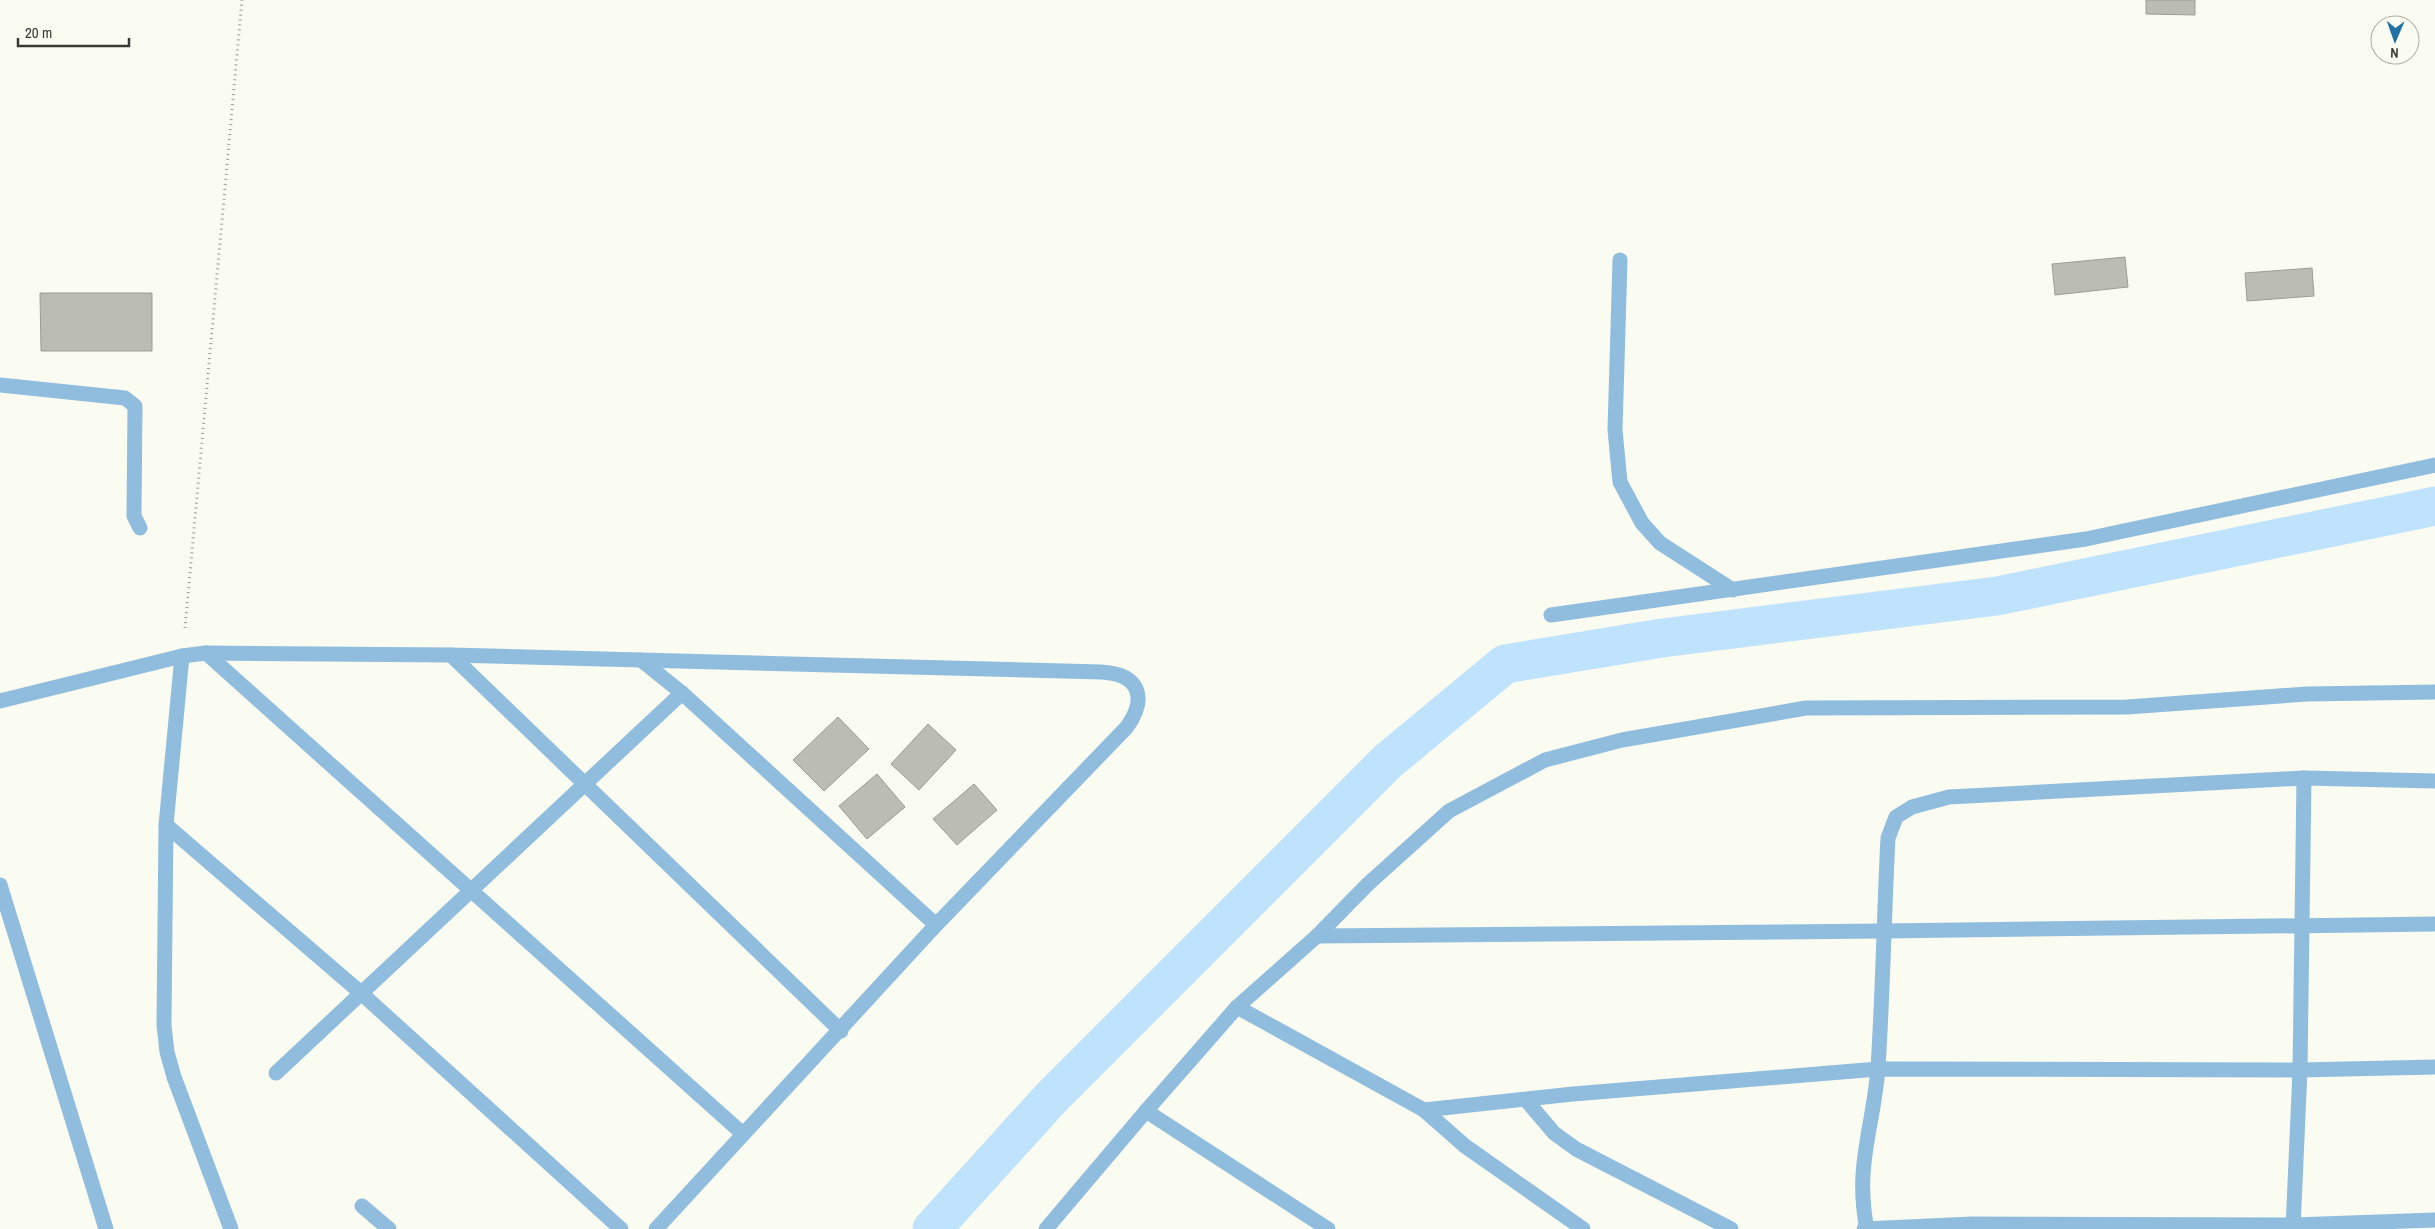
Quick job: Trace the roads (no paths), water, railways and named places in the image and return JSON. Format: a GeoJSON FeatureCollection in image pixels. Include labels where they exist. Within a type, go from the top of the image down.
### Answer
{"type":"FeatureCollection","features":[{"type":"Feature","properties":{"kind":"street"},"geometry":{"type":"LineString","coordinates":[[1620,260],[1615,430],[1620,482],[1642,523],[1660,543],[1733,590]]}},
{"type":"Feature","properties":{"kind":"street"},"geometry":{"type":"LineString","coordinates":[[0,384],[125,398],[135,406],[134,516],[140,528]]}},
{"type":"Feature","properties":{"kind":"street"},"geometry":{"type":"LineString","coordinates":[[1550,615],[2086,539],[2435,465]]}},
{"type":"Feature","properties":{"kind":"street"},"geometry":{"type":"LineString","coordinates":[[206,653],[743,1134]]}},
{"type":"Feature","properties":{"kind":"street"},"geometry":{"type":"LineString","coordinates":[[0,700],[182,656],[206,653],[451,655],[1118,673],[1132,683],[1139,696],[1138,712],[1127,727],[936,926],[656,1229]]}},
{"type":"Feature","properties":{"kind":"street"},"geometry":{"type":"LineString","coordinates":[[451,655],[841,1031]]}},
{"type":"Feature","properties":{"kind":"street"},"geometry":{"type":"LineString","coordinates":[[182,656],[166,825],[164,1026],[167,1052],[231,1229]]}},
{"type":"Feature","properties":{"kind":"street"},"geometry":{"type":"LineString","coordinates":[[641,660],[682,693],[936,926]]}},
{"type":"Feature","properties":{"kind":"street"},"geometry":{"type":"LineString","coordinates":[[1046,1229],[1237,1008],[1317,936],[1368,884],[1449,812],[1545,760],[1622,740],[1806,708],[2127,707],[2307,694],[2435,692]]}},
{"type":"Feature","properties":{"kind":"street"},"geometry":{"type":"LineString","coordinates":[[276,1072],[682,693]]}},
{"type":"Feature","properties":{"kind":"street"},"geometry":{"type":"LineString","coordinates":[[2435,782],[2304,778],[1949,798],[1912,807],[1896,817],[1888,838],[1878,1069],[1863,1158],[1862,1190],[1866,1229],[1972,1224],[2293,1227],[2435,1220]]}},
{"type":"Feature","properties":{"kind":"street"},"geometry":{"type":"LineString","coordinates":[[2293,1227],[2300,1070],[2304,778]]}},
{"type":"Feature","properties":{"kind":"street"},"geometry":{"type":"LineString","coordinates":[[166,825],[361,993],[620,1229]]}},
{"type":"Feature","properties":{"kind":"street"},"geometry":{"type":"LineString","coordinates":[[0,885],[106,1229]]}},
{"type":"Feature","properties":{"kind":"street"},"geometry":{"type":"LineString","coordinates":[[1317,936],[2435,924]]}},
{"type":"Feature","properties":{"kind":"street"},"geometry":{"type":"LineString","coordinates":[[1237,1008],[1424,1110],[1465,1146],[1583,1229]]}},
{"type":"Feature","properties":{"kind":"street"},"geometry":{"type":"LineString","coordinates":[[1424,1110],[1878,1069],[2300,1070],[2435,1067]]}},
{"type":"Feature","properties":{"kind":"street"},"geometry":{"type":"LineString","coordinates":[[1526,1100],[1554,1133],[1576,1149],[1731,1229]]}},
{"type":"Feature","properties":{"kind":"street"},"geometry":{"type":"LineString","coordinates":[[1146,1111],[1328,1229]]}},
{"type":"Feature","properties":{"kind":"street"},"geometry":{"type":"LineString","coordinates":[[362,1206],[389,1229]]}},
{"type":"Feature","properties":{"kind":"waterway"},"geometry":{"type":"LineString","coordinates":[[932,1229],[1051,1098],[1388,761],[1505,664],[1662,638],[1997,596],[2435,506]]}}]}
